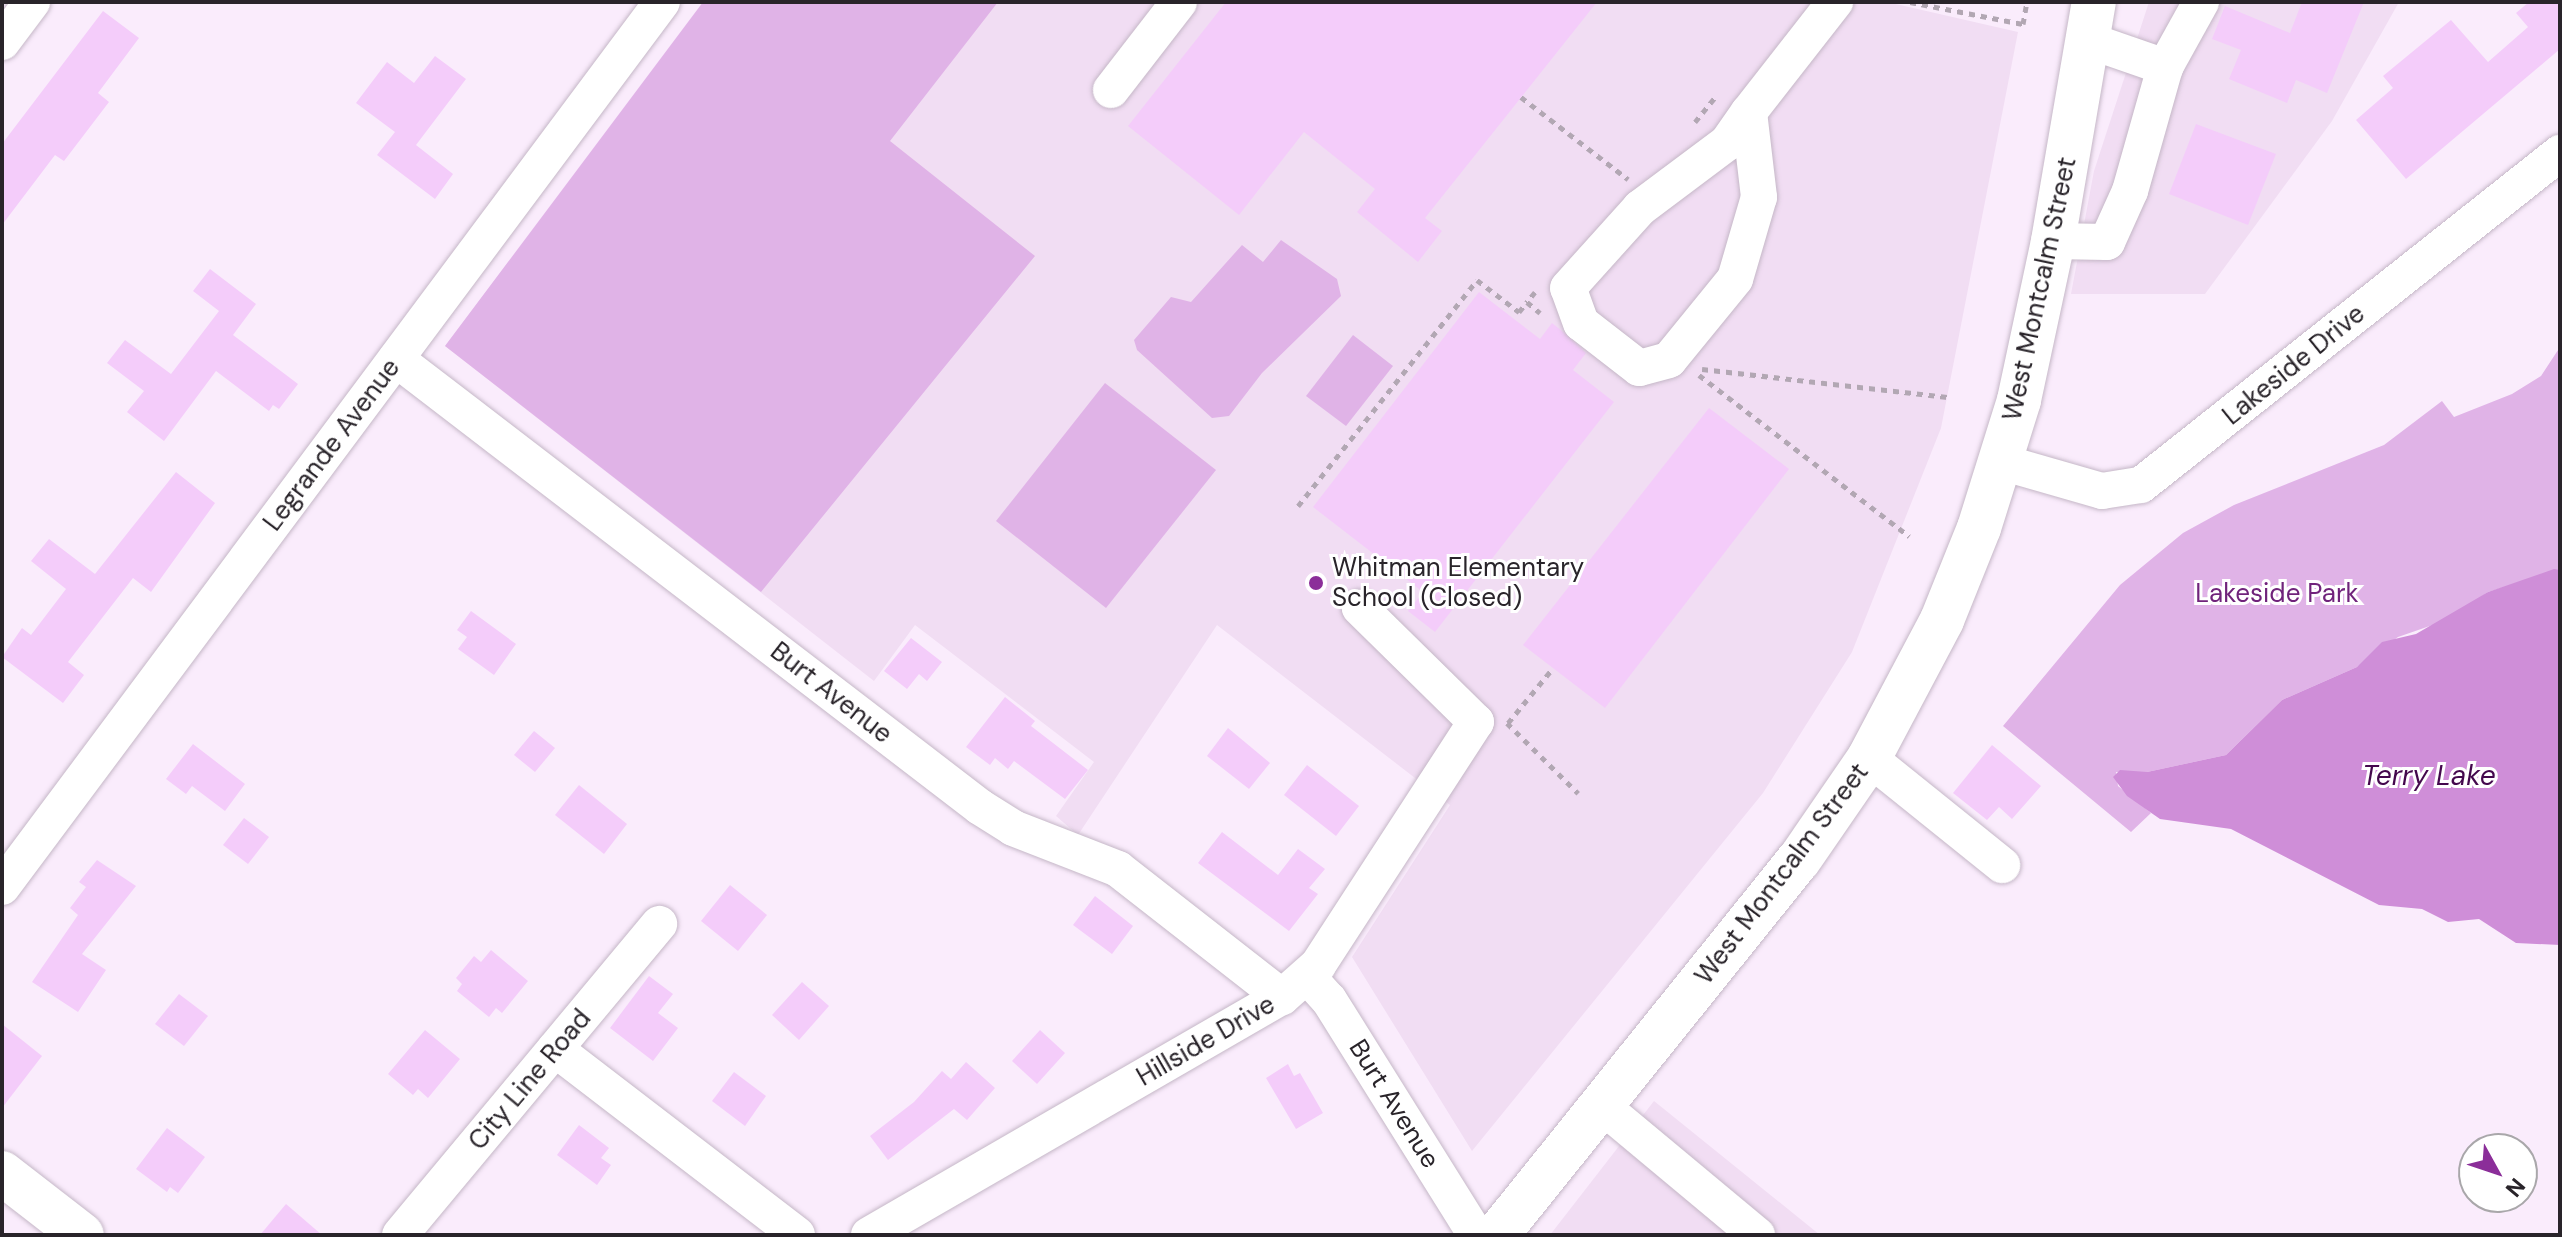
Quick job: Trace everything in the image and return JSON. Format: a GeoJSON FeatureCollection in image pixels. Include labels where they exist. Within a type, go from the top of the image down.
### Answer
{"type":"FeatureCollection","features":[{"type":"Feature","properties":{"kind":"main road","name":"West Montcalm Street"},"geometry":{"type":"LineString","coordinates":[[1497,1235],[1785,879],[1869,758],[1942,620],[2001,462],[2053,241],[2090,21]]}},
{"type":"Feature","properties":{"kind":"main road"},"geometry":{"type":"LineString","coordinates":[[2,1173],[82,1235]]}},
{"type":"Feature","properties":{"kind":"street"},"geometry":{"type":"LineString","coordinates":[[2,42],[32,2]]}},
{"type":"Feature","properties":{"kind":"street"},"geometry":{"type":"LineString","coordinates":[[1111,90],[1179,2]]}},
{"type":"Feature","properties":{"kind":"street"},"geometry":{"type":"LineString","coordinates":[[1749,112],[1759,197],[1735,279],[1669,360],[1639,368],[1581,323],[1568,288],[1640,208],[1727,143],[1749,112],[1835,2]]}},
{"type":"Feature","properties":{"kind":"street"},"geometry":{"type":"LineString","coordinates":[[2053,241],[2107,242],[2130,191],[2165,67],[2201,2]]}},
{"type":"Feature","properties":{"kind":"street","name":"Legrande Avenue"},"geometry":{"type":"LineString","coordinates":[[2,887],[396,359],[650,7]]}},
{"type":"Feature","properties":{"kind":"street"},"geometry":{"type":"LineString","coordinates":[[2090,21],[2165,67]]}},
{"type":"Feature","properties":{"kind":"street","name":"Lakeside Drive"},"geometry":{"type":"LineString","coordinates":[[2001,462],[2102,491],[2141,485],[2560,153]]}},
{"type":"Feature","properties":{"kind":"street","name":"Burt Avenue"},"geometry":{"type":"LineString","coordinates":[[396,359],[980,807],[1013,828],[1118,869],[1295,987],[1329,1000],[1476,1235]]}},
{"type":"Feature","properties":{"kind":"street","name":"Hillside Drive"},"geometry":{"type":"LineString","coordinates":[[869,1235],[1295,987],[1476,722],[1360,608]]}},
{"type":"Feature","properties":{"kind":"street"},"geometry":{"type":"LineString","coordinates":[[1869,758],[2002,865]]}},
{"type":"Feature","properties":{"kind":"street","name":"City Line Road"},"geometry":{"type":"LineString","coordinates":[[400,1235],[659,924]]}},
{"type":"Feature","properties":{"kind":"street"},"geometry":{"type":"LineString","coordinates":[[555,1049],[797,1235]]}},
{"type":"Feature","properties":{"kind":"street"},"geometry":{"type":"LineString","coordinates":[[1602,1106],[1757,1235]]}},
{"type":"Feature","properties":{"kind":"path"},"geometry":{"type":"LineString","coordinates":[[1910,2],[2023,24],[2027,2]]}},
{"type":"Feature","properties":{"kind":"path"},"geometry":{"type":"LineString","coordinates":[[1521,97],[1630,181]]}},
{"type":"Feature","properties":{"kind":"path"},"geometry":{"type":"LineString","coordinates":[[1298,506],[1477,280],[1519,312],[1527,302]]}},
{"type":"Feature","properties":{"kind":"path"},"geometry":{"type":"LineString","coordinates":[[1909,536],[1689,367],[1947,397]]}},
{"type":"Feature","properties":{"kind":"path"},"geometry":{"type":"LineString","coordinates":[[1501,732],[1553,668]]}},
{"type":"Feature","properties":{"kind":"shaded area","name":"Whitman Elementary School (Closed)"},"geometry":{"type":"Polygon","coordinates":[[[706,2],[1887,2],[2018,32],[1941,428],[1852,652],[1763,793],[1472,1151],[1352,957],[1450,805],[1217,625],[1078,835],[1056,816],[1094,762],[915,625],[874,681],[445,346],[706,2]]]}},
{"type":"Feature","properties":{"kind":"shaded area"},"geometry":{"type":"Polygon","coordinates":[[[2149,2],[2399,2],[2332,121],[2205,294],[2071,294],[2094,171],[2149,2]]]}},
{"type":"Feature","properties":{"kind":"shaded area"},"geometry":{"type":"Polygon","coordinates":[[[1654,1101],[1820,1235],[1550,1235],[1654,1101]]]}},
{"type":"Feature","properties":{"kind":"green space"},"geometry":{"type":"Polygon","coordinates":[[[703,2],[998,2],[890,141],[1035,256],[761,592],[445,346],[703,2]]]}},
{"type":"Feature","properties":{"kind":"green space"},"geometry":{"type":"Polygon","coordinates":[[[1281,240],[1337,279],[1341,296],[1262,373],[1229,416],[1212,418],[1137,350],[1134,340],[1171,297],[1191,302],[1242,245],[1263,262],[1281,240]]]}},
{"type":"Feature","properties":{"kind":"green space"},"geometry":{"type":"Polygon","coordinates":[[[1353,335],[1393,366],[1346,426],[1306,396],[1353,335]]]}},
{"type":"Feature","properties":{"kind":"green space","name":"Lakeside Park"},"geometry":{"type":"Polygon","coordinates":[[[2560,347],[2560,570],[2488,592],[2447,620],[2398,637],[2357,667],[2282,700],[2226,755],[2147,772],[2116,772],[2118,786],[2151,813],[2131,832],[2003,726],[2120,585],[2183,533],[2234,505],[2384,445],[2442,401],[2454,417],[2512,394],[2541,376],[2560,347]]]}},
{"type":"Feature","properties":{"kind":"green space"},"geometry":{"type":"Polygon","coordinates":[[[1105,383],[1216,470],[1106,608],[996,521],[1105,383]]]}},
{"type":"Feature","properties":{"kind":"water","name":"Terry Lake"},"geometry":{"type":"Polygon","coordinates":[[[2554,569],[2560,570],[2560,945],[2516,943],[2479,919],[2448,922],[2422,909],[2379,905],[2231,829],[2160,819],[2127,796],[2113,777],[2120,770],[2147,772],[2226,755],[2282,700],[2357,667],[2382,642],[2416,634],[2488,592],[2554,569]]]}},
{"type":"Feature","properties":{"kind":"building"},"geometry":{"type":"Polygon","coordinates":[[[1226,2],[1597,2],[1425,218],[1442,231],[1418,262],[1357,212],[1375,189],[1304,132],[1239,215],[1128,126],[1226,2]]]}},
{"type":"Feature","properties":{"kind":"building"},"geometry":{"type":"Polygon","coordinates":[[[2302,2],[2364,2],[2327,93],[2296,80],[2287,103],[2229,79],[2241,50],[2212,39],[2225,6],[2290,33],[2302,2]]]}},
{"type":"Feature","properties":{"kind":"building"},"geometry":{"type":"Polygon","coordinates":[[[2529,2],[2560,2],[2560,49],[2406,179],[2356,120],[2393,88],[2383,76],[2451,20],[2488,62],[2528,27],[2516,13],[2529,2]]]}},
{"type":"Feature","properties":{"kind":"building"},"geometry":{"type":"Polygon","coordinates":[[[103,11],[139,38],[98,93],[109,102],[64,161],[55,155],[2,225],[2,144],[103,11]]]}},
{"type":"Feature","properties":{"kind":"building"},"geometry":{"type":"Polygon","coordinates":[[[435,56],[466,79],[416,145],[453,174],[435,199],[377,155],[395,132],[356,103],[387,62],[414,83],[435,56]]]}},
{"type":"Feature","properties":{"kind":"building"},"geometry":{"type":"Polygon","coordinates":[[[2196,124],[2276,154],[2248,225],[2169,194],[2196,124]]]}},
{"type":"Feature","properties":{"kind":"building"},"geometry":{"type":"Polygon","coordinates":[[[210,269],[256,304],[233,335],[298,384],[279,409],[273,405],[269,411],[216,371],[164,441],[127,412],[144,391],[107,363],[125,340],[171,374],[219,311],[193,291],[210,269]]]}},
{"type":"Feature","properties":{"kind":"building"},"geometry":{"type":"Polygon","coordinates":[[[1479,292],[1540,339],[1552,323],[1562,331],[1586,353],[1573,370],[1614,402],[1435,632],[1408,611],[1423,592],[1313,507],[1479,292]]]}},
{"type":"Feature","properties":{"kind":"building"},"geometry":{"type":"Polygon","coordinates":[[[1709,408],[1789,469],[1605,708],[1523,645],[1709,408]]]}},
{"type":"Feature","properties":{"kind":"building"},"geometry":{"type":"Polygon","coordinates":[[[176,472],[215,503],[151,592],[133,578],[68,662],[84,675],[63,703],[2,657],[22,628],[31,635],[66,589],[31,561],[49,539],[95,574],[176,472]]]}},
{"type":"Feature","properties":{"kind":"building"},"geometry":{"type":"Polygon","coordinates":[[[471,611],[516,644],[494,675],[458,649],[467,637],[457,630],[471,611]]]}},
{"type":"Feature","properties":{"kind":"building"},"geometry":{"type":"Polygon","coordinates":[[[911,638],[942,662],[927,681],[919,674],[907,689],[884,671],[911,638]]]}},
{"type":"Feature","properties":{"kind":"building"},"geometry":{"type":"Polygon","coordinates":[[[1005,697],[1035,721],[1031,726],[1088,770],[1065,799],[1014,761],[1008,769],[995,758],[990,765],[966,747],[1005,697]]]}},
{"type":"Feature","properties":{"kind":"building"},"geometry":{"type":"Polygon","coordinates":[[[1228,728],[1270,763],[1249,789],[1207,756],[1228,728]]]}},
{"type":"Feature","properties":{"kind":"building"},"geometry":{"type":"Polygon","coordinates":[[[534,731],[555,748],[535,772],[514,755],[534,731]]]}},
{"type":"Feature","properties":{"kind":"building"},"geometry":{"type":"Polygon","coordinates":[[[193,744],[245,784],[225,811],[192,786],[186,794],[166,779],[193,744]]]}},
{"type":"Feature","properties":{"kind":"building"},"geometry":{"type":"Polygon","coordinates":[[[1992,745],[2041,786],[2012,819],[1999,807],[1987,820],[1953,793],[1992,745]]]}},
{"type":"Feature","properties":{"kind":"building"},"geometry":{"type":"Polygon","coordinates":[[[1307,765],[1359,806],[1336,836],[1284,795],[1307,765]]]}},
{"type":"Feature","properties":{"kind":"building"},"geometry":{"type":"Polygon","coordinates":[[[579,785],[627,824],[604,854],[555,815],[579,785]]]}},
{"type":"Feature","properties":{"kind":"building"},"geometry":{"type":"Polygon","coordinates":[[[244,818],[269,837],[248,864],[223,845],[244,818]]]}},
{"type":"Feature","properties":{"kind":"building"},"geometry":{"type":"Polygon","coordinates":[[[1222,832],[1278,875],[1298,849],[1325,869],[1309,888],[1318,894],[1289,931],[1198,863],[1222,832]]]}},
{"type":"Feature","properties":{"kind":"building"},"geometry":{"type":"Polygon","coordinates":[[[97,860],[136,886],[82,954],[106,970],[78,1012],[32,982],[78,915],[70,908],[86,887],[79,882],[97,860]]]}},
{"type":"Feature","properties":{"kind":"building"},"geometry":{"type":"Polygon","coordinates":[[[730,885],[767,915],[738,951],[701,921],[730,885]]]}},
{"type":"Feature","properties":{"kind":"building"},"geometry":{"type":"Polygon","coordinates":[[[1095,896],[1133,926],[1112,954],[1073,925],[1095,896]]]}},
{"type":"Feature","properties":{"kind":"building"},"geometry":{"type":"Polygon","coordinates":[[[491,950],[528,981],[502,1013],[496,1008],[489,1017],[457,991],[462,984],[456,978],[474,956],[481,962],[491,950]]]}},
{"type":"Feature","properties":{"kind":"building"},"geometry":{"type":"Polygon","coordinates":[[[649,976],[673,994],[658,1013],[678,1028],[653,1061],[610,1028],[649,976]]]}},
{"type":"Feature","properties":{"kind":"building"},"geometry":{"type":"Polygon","coordinates":[[[802,982],[829,1006],[799,1040],[772,1015],[802,982]]]}},
{"type":"Feature","properties":{"kind":"building"},"geometry":{"type":"Polygon","coordinates":[[[179,994],[208,1016],[184,1046],[155,1024],[179,994]]]}},
{"type":"Feature","properties":{"kind":"building"},"geometry":{"type":"Polygon","coordinates":[[[2,1024],[42,1056],[2,1108],[2,1024]]]}},
{"type":"Feature","properties":{"kind":"building"},"geometry":{"type":"Polygon","coordinates":[[[425,1030],[460,1059],[428,1098],[418,1089],[413,1095],[388,1074],[425,1030]]]}},
{"type":"Feature","properties":{"kind":"building"},"geometry":{"type":"Polygon","coordinates":[[[1040,1030],[1065,1053],[1037,1084],[1012,1061],[1040,1030]]]}},
{"type":"Feature","properties":{"kind":"building"},"geometry":{"type":"Polygon","coordinates":[[[966,1062],[995,1088],[967,1120],[954,1109],[888,1160],[870,1136],[914,1102],[942,1071],[951,1079],[966,1062]]]}},
{"type":"Feature","properties":{"kind":"building"},"geometry":{"type":"Polygon","coordinates":[[[1288,1064],[1294,1076],[1300,1073],[1323,1113],[1296,1129],[1266,1078],[1288,1064]]]}},
{"type":"Feature","properties":{"kind":"building"},"geometry":{"type":"Polygon","coordinates":[[[734,1072],[766,1096],[745,1126],[712,1101],[734,1072]]]}},
{"type":"Feature","properties":{"kind":"building"},"geometry":{"type":"Polygon","coordinates":[[[579,1125],[609,1148],[601,1158],[611,1165],[597,1185],[557,1155],[579,1125]]]}},
{"type":"Feature","properties":{"kind":"building"},"geometry":{"type":"Polygon","coordinates":[[[167,1128],[205,1157],[178,1193],[170,1187],[167,1192],[136,1169],[167,1128]]]}},
{"type":"Feature","properties":{"kind":"building"},"geometry":{"type":"Polygon","coordinates":[[[286,1204],[322,1235],[260,1235],[286,1204]]]}},
{"type":"Feature","properties":{"kind":"place","name":"Whitman Elementary School (Closed)"},"geometry":{"type":"Point","coordinates":[1316,583]}}]}
